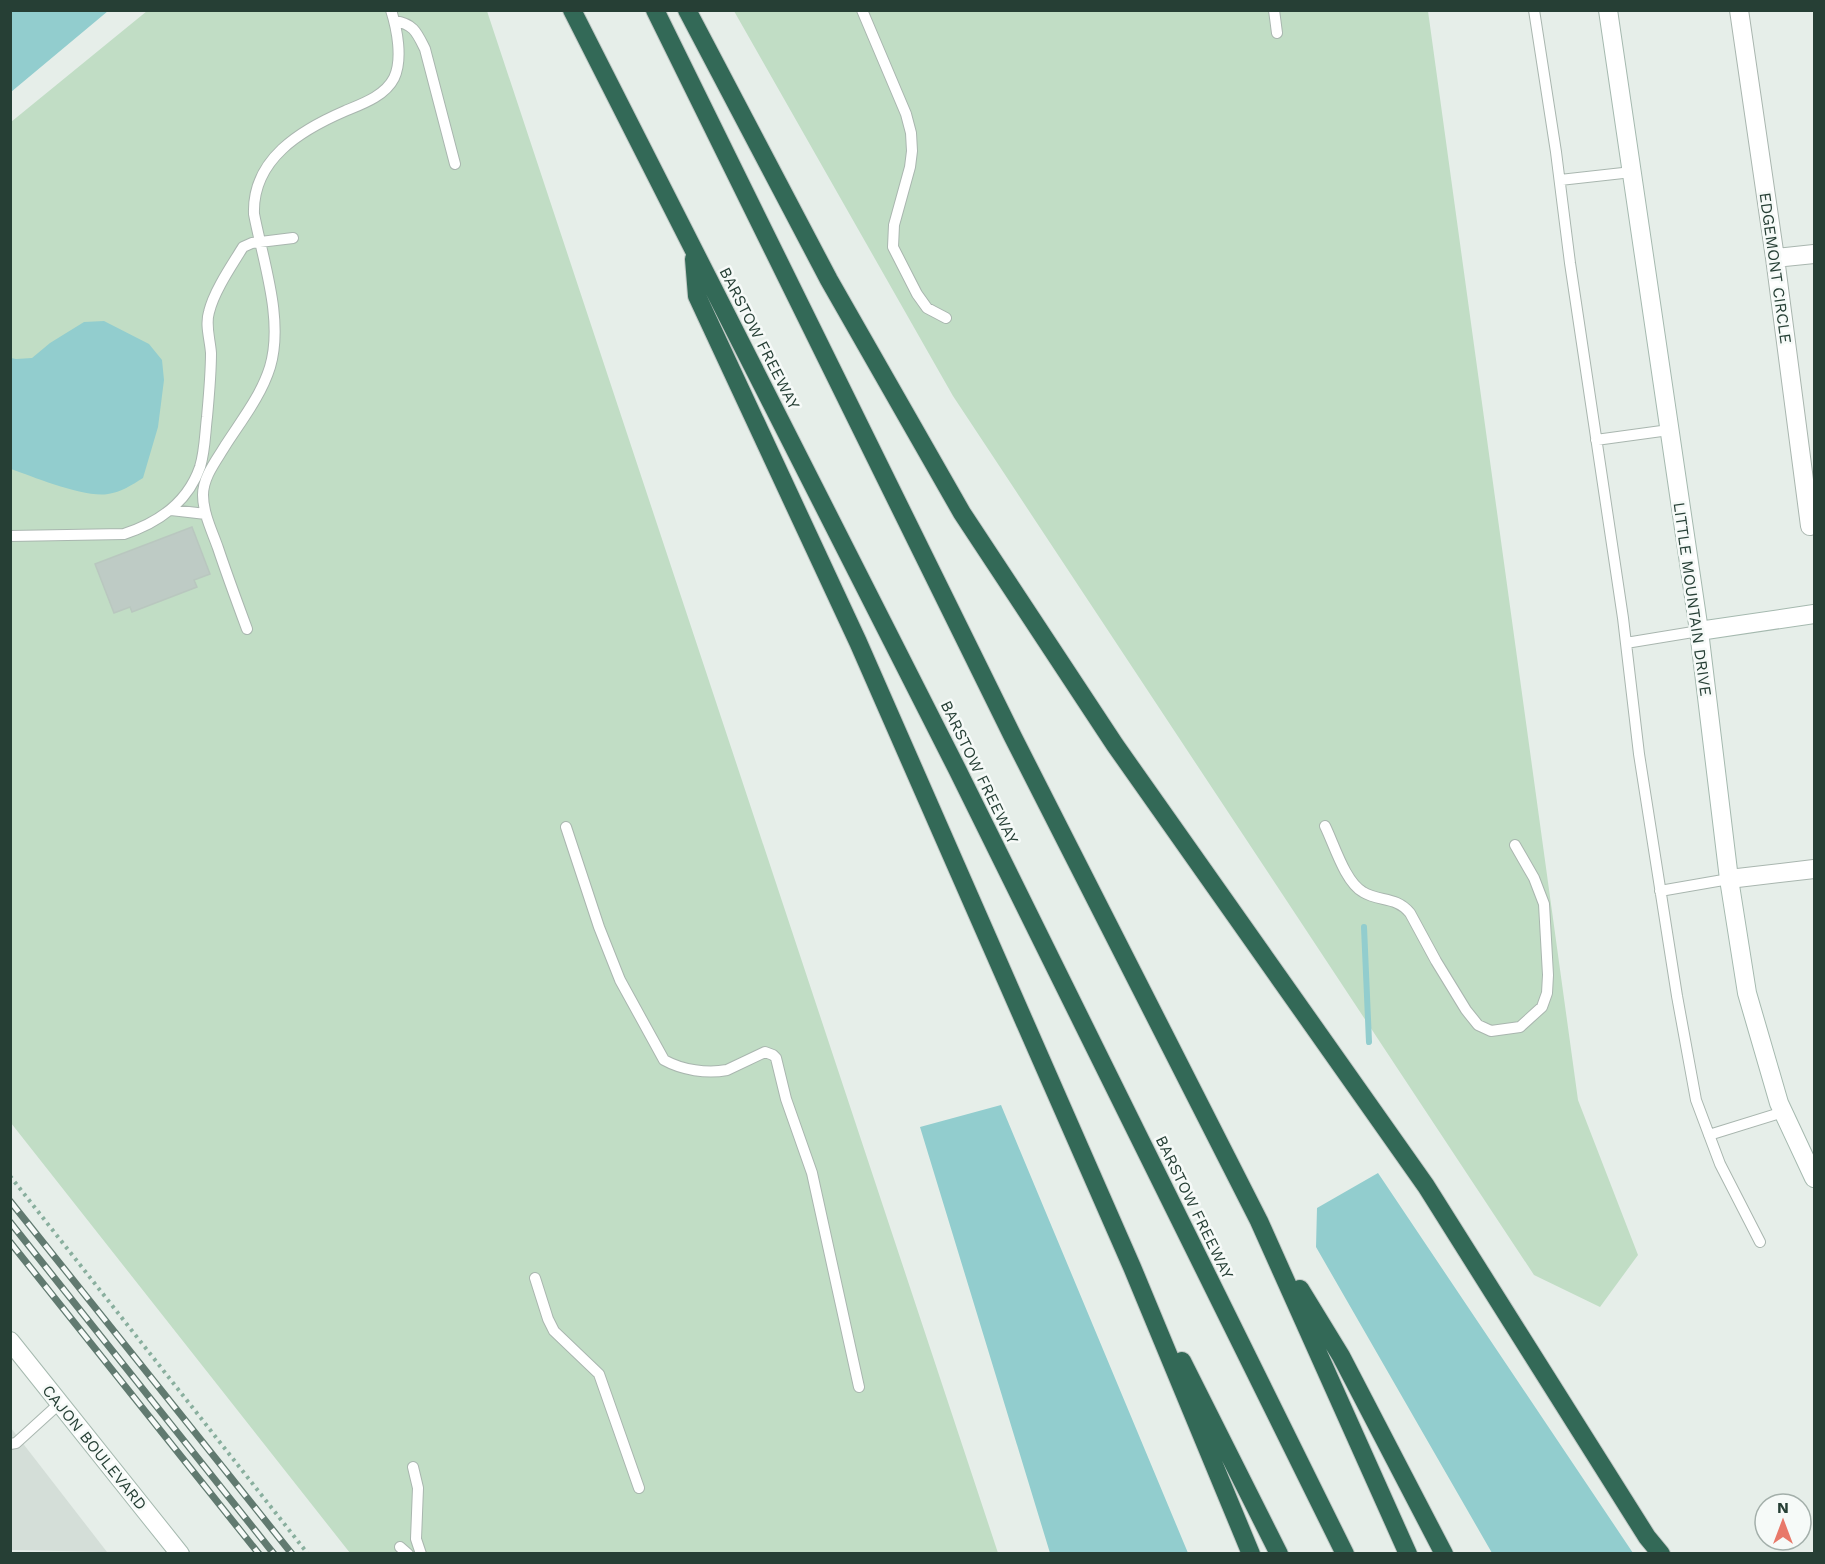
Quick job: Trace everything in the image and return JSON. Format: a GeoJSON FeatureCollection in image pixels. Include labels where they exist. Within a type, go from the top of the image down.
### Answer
{"type":"FeatureCollection","features":[{"type":"Feature","properties":{"kind":"highway","name":"BARSTOW FREEWAY"},"geometry":{"type":"LineString","coordinates":[[572,10],[957,769],[1345,1554]]}},
{"type":"Feature","properties":{"kind":"highway"},"geometry":{"type":"LineString","coordinates":[[655,10],[1013,738],[1259,1221],[1408,1554]]}},
{"type":"Feature","properties":{"kind":"highway"},"geometry":{"type":"LineString","coordinates":[[687,10],[829,280],[962,513],[1115,745],[1426,1186],[1647,1537],[1661,1554]]}},
{"type":"Feature","properties":{"kind":"highway"},"geometry":{"type":"LineString","coordinates":[[693,250],[697,296],[858,642],[1132,1267],[1251,1554]]}},
{"type":"Feature","properties":{"kind":"highway"},"geometry":{"type":"LineString","coordinates":[[1259,1221],[1341,1356],[1443,1554]]}},
{"type":"Feature","properties":{"kind":"highway"},"geometry":{"type":"LineString","coordinates":[[1132,1267],[1196,1388],[1279,1554]]}},
{"type":"Feature","properties":{"kind":"main road","name":"LITTLE MOUNTAIN DRIVE"},"geometry":{"type":"LineString","coordinates":[[1608,10],[1699,631],[1729,879],[1747,993],[1779,1103],[1815,1178]]}},
{"type":"Feature","properties":{"kind":"main road","name":"EDGEMONT CIRCLE"},"geometry":{"type":"LineString","coordinates":[[1739,10],[1775,258],[1810,526]]}},
{"type":"Feature","properties":{"kind":"main road"},"geometry":{"type":"LineString","coordinates":[[1775,258],[1815,254]]}},
{"type":"Feature","properties":{"kind":"main road"},"geometry":{"type":"LineString","coordinates":[[1699,631],[1815,614]]}},
{"type":"Feature","properties":{"kind":"main road"},"geometry":{"type":"LineString","coordinates":[[1729,879],[1815,868]]}},
{"type":"Feature","properties":{"kind":"main road","name":"CAJON BOULEVARD"},"geometry":{"type":"LineString","coordinates":[[10,1341],[180,1554]]}},
{"type":"Feature","properties":{"kind":"lane"},"geometry":{"type":"LineString","coordinates":[[862,10],[906,114],[911,133],[910,167],[894,225],[893,247],[916,294],[927,308],[946,318]]}},
{"type":"Feature","properties":{"kind":"lane"},"geometry":{"type":"LineString","coordinates":[[1274,10],[1277,33]]}},
{"type":"Feature","properties":{"kind":"lane"},"geometry":{"type":"LineString","coordinates":[[1534,10],[1626,643],[1639,754],[1696,1100],[1720,1164],[1760,1242]]}},
{"type":"Feature","properties":{"kind":"lane"},"geometry":{"type":"LineString","coordinates":[[393,16],[410,26],[418,34],[425,50],[456,164]]}},
{"type":"Feature","properties":{"kind":"lane"},"geometry":{"type":"LineString","coordinates":[[247,629],[206,514],[203,495],[207,476],[258,394],[270,366],[273,352],[273,311],[254,214],[257,187],[266,169],[297,136],[364,103],[382,92],[394,78],[398,48],[393,16]]}},
{"type":"Feature","properties":{"kind":"lane"},"geometry":{"type":"LineString","coordinates":[[1560,180],[1632,172]]}},
{"type":"Feature","properties":{"kind":"lane"},"geometry":{"type":"LineString","coordinates":[[10,536],[124,534],[141,528],[180,502],[200,467],[203,452],[211,351],[207,326],[212,302],[243,247],[293,237]]}},
{"type":"Feature","properties":{"kind":"lane"},"geometry":{"type":"LineString","coordinates":[[1596,440],[1669,430]]}},
{"type":"Feature","properties":{"kind":"lane"},"geometry":{"type":"LineString","coordinates":[[171,510],[206,514]]}},
{"type":"Feature","properties":{"kind":"lane"},"geometry":{"type":"LineString","coordinates":[[1626,643],[1699,631]]}},
{"type":"Feature","properties":{"kind":"lane"},"geometry":{"type":"LineString","coordinates":[[1325,826],[1355,886],[1369,896],[1395,901],[1404,906],[1466,1010],[1478,1025],[1491,1030],[1520,1027],[1542,1007],[1547,993],[1544,904],[1534,878],[1515,845]]}},
{"type":"Feature","properties":{"kind":"lane"},"geometry":{"type":"LineString","coordinates":[[566,827],[599,927],[620,980],[664,1060],[689,1069],[721,1072],[765,1052],[776,1058],[786,1099],[812,1173],[859,1387]]}},
{"type":"Feature","properties":{"kind":"lane"},"geometry":{"type":"LineString","coordinates":[[1660,891],[1729,879]]}},
{"type":"Feature","properties":{"kind":"lane"},"geometry":{"type":"LineString","coordinates":[[1709,1135],[1783,1112]]}},
{"type":"Feature","properties":{"kind":"lane"},"geometry":{"type":"LineString","coordinates":[[535,1278],[548,1319],[554,1330],[599,1374],[639,1488]]}},
{"type":"Feature","properties":{"kind":"lane"},"geometry":{"type":"LineString","coordinates":[[10,1444],[16,1443],[60,1403]]}},
{"type":"Feature","properties":{"kind":"lane"},"geometry":{"type":"LineString","coordinates":[[413,1467],[418,1488],[416,1539],[421,1554]]}},
{"type":"Feature","properties":{"kind":"path"},"geometry":{"type":"LineString","coordinates":[[10,1176],[308,1554]]}},
{"type":"Feature","properties":{"kind":"shaded area"},"geometry":{"type":"Polygon","coordinates":[[[11,1428],[107,1552],[11,1550],[11,1428]]]}},
{"type":"Feature","properties":{"kind":"green space"},"geometry":{"type":"Polygon","coordinates":[[[147,11],[487,11],[998,1553],[350,1553],[11,1123],[11,122],[147,11]]]}},
{"type":"Feature","properties":{"kind":"green space"},"geometry":{"type":"Polygon","coordinates":[[[734,11],[1428,11],[1578,1100],[1638,1255],[1600,1307],[1534,1275],[953,396],[734,11]]]}},
{"type":"Feature","properties":{"kind":"water"},"geometry":{"type":"Polygon","coordinates":[[[11,10],[108,10],[108,11],[11,92],[11,10]]]}},
{"type":"Feature","properties":{"kind":"water"},"geometry":{"type":"Polygon","coordinates":[[[104,321],[149,344],[162,360],[164,380],[158,427],[143,478],[117,492],[98,494],[59,486],[11,469],[11,358],[32,358],[50,343],[84,322],[104,321]]]}},
{"type":"Feature","properties":{"kind":"water"},"geometry":{"type":"Polygon","coordinates":[[[1001,1105],[1188,1553],[1050,1553],[920,1127],[1001,1105]]]}},
{"type":"Feature","properties":{"kind":"water"},"geometry":{"type":"Polygon","coordinates":[[[1378,1173],[1633,1553],[1492,1553],[1316,1247],[1317,1208],[1378,1173]]]}},
{"type":"Feature","properties":{"kind":"building"},"geometry":{"type":"Polygon","coordinates":[[[192,527],[210,574],[194,580],[197,587],[132,612],[130,607],[114,613],[95,564],[192,527]]]}},
{"type":"Feature","properties":{"kind":"waterway"},"geometry":{"type":"LineString","coordinates":[[1364,927],[1369,1042]]}},
{"type":"Feature","properties":{"kind":"railway"},"geometry":{"type":"LineString","coordinates":[[10,1201],[292,1554]]}},
{"type":"Feature","properties":{"kind":"railway"},"geometry":{"type":"LineString","coordinates":[[10,1222],[274,1554]]}},
{"type":"Feature","properties":{"kind":"railway"},"geometry":{"type":"LineString","coordinates":[[10,1242],[259,1554]]}}]}
